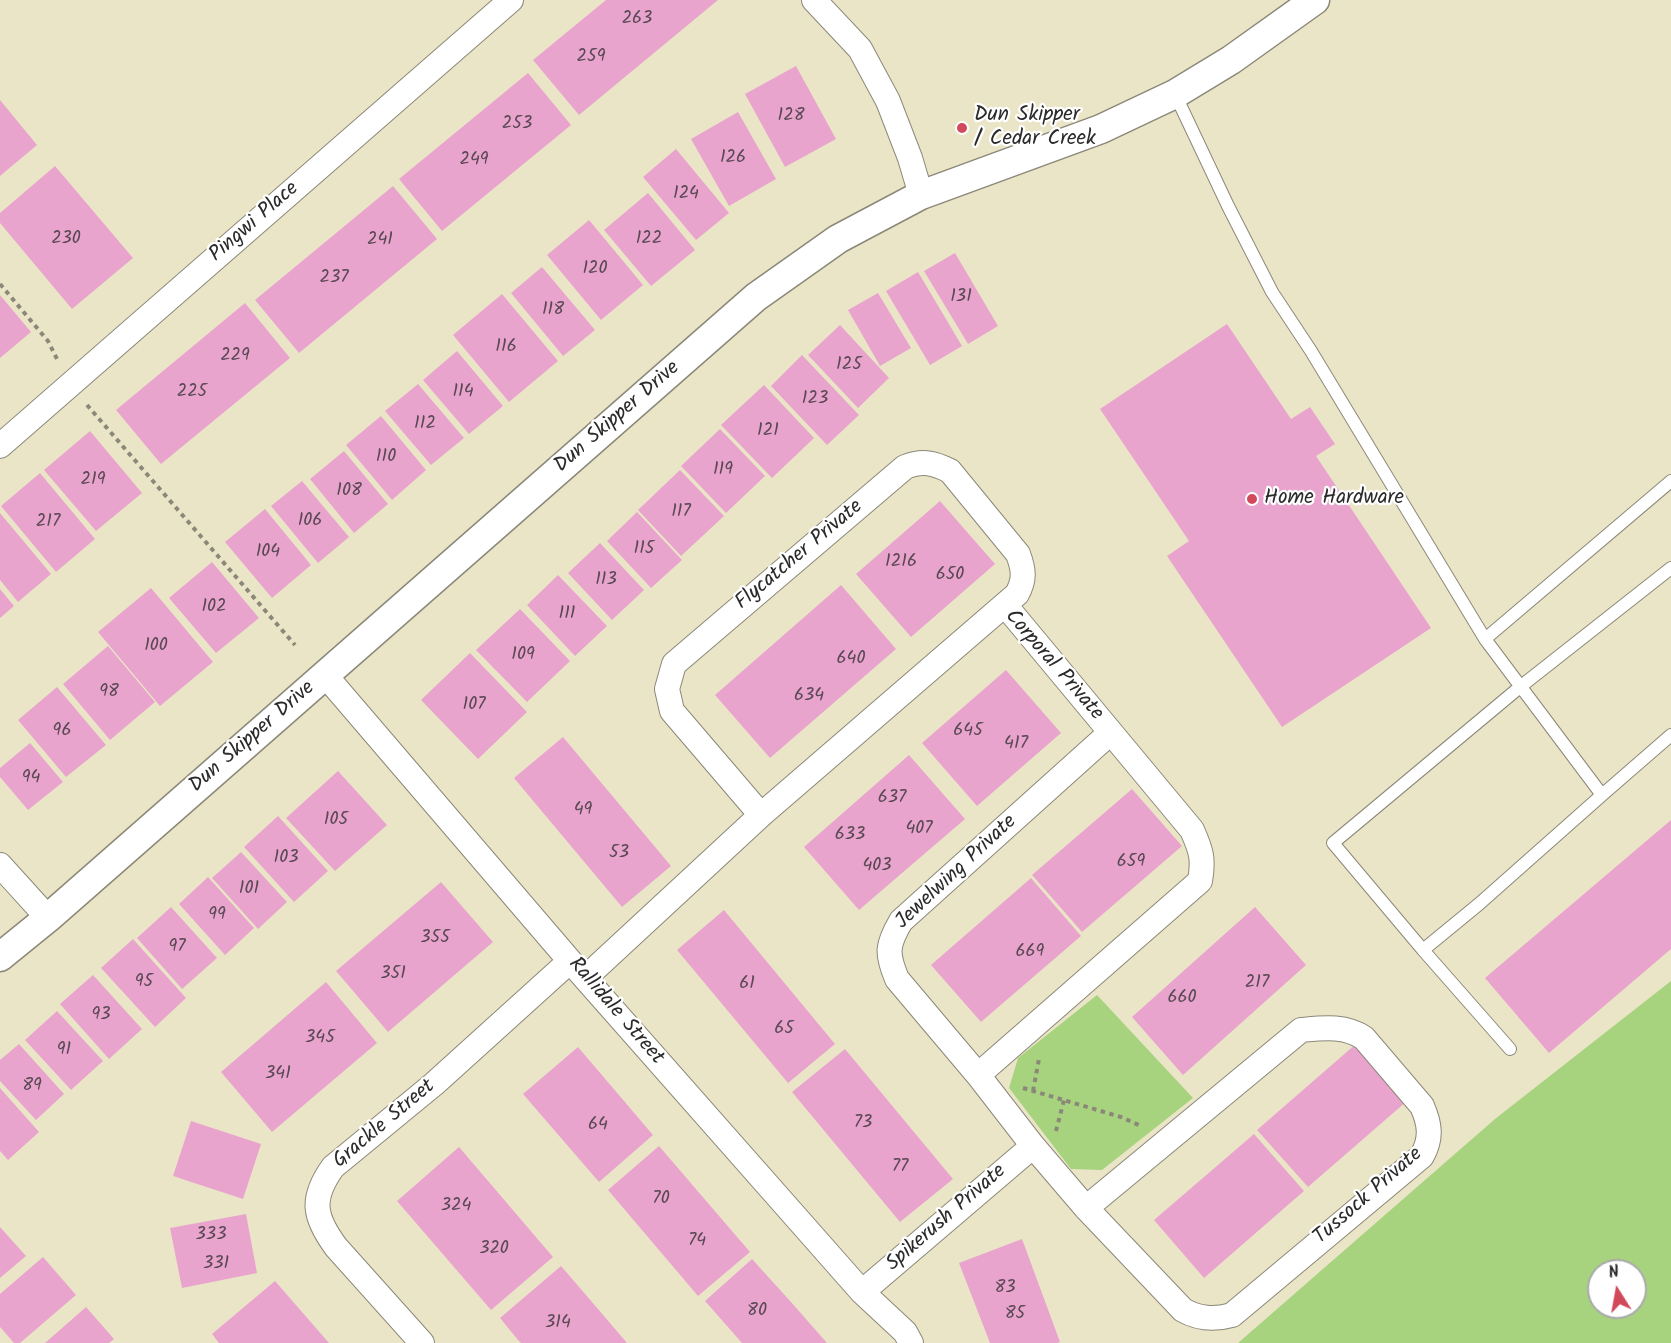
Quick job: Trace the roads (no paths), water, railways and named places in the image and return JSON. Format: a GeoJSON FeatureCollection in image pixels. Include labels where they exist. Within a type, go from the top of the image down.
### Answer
{"type":"FeatureCollection","features":[{"type":"Feature","properties":{"kind":"street","name":"Pingwi Place"},"geometry":{"type":"LineString","coordinates":[[0,446],[511,0]]}},
{"type":"Feature","properties":{"kind":"street"},"geometry":{"type":"LineString","coordinates":[[814,0],[860,49],[888,101],[910,158],[921,195]]}},
{"type":"Feature","properties":{"kind":"street","name":"Dun Skipper Drive"},"geometry":{"type":"LineString","coordinates":[[0,957],[48,918],[756,297],[838,239],[921,195],[1101,129],[1175,94],[1231,60],[1315,0]]}},
{"type":"Feature","properties":{"kind":"street","name":"Flycatcher Private"},"geometry":{"type":"LineString","coordinates":[[761,815],[672,711],[667,689],[674,664],[905,467],[918,462],[950,471],[1018,554],[1022,564],[1023,584],[1017,594],[1005,605]]}},
{"type":"Feature","properties":{"kind":"street","name":"Corporal Private"},"geometry":{"type":"LineString","coordinates":[[578,970],[1005,605],[1192,830],[1202,857],[1200,881],[978,1075]]}},
{"type":"Feature","properties":{"kind":"street","name":"Rallidale Street"},"geometry":{"type":"LineString","coordinates":[[325,675],[578,970],[862,1292],[905,1332],[911,1343]]}},
{"type":"Feature","properties":{"kind":"street","name":"Jewelwing Private"},"geometry":{"type":"LineString","coordinates":[[1033,1146],[978,1075],[897,979],[891,966],[889,951],[891,938],[901,921],[1110,733]]}},
{"type":"Feature","properties":{"kind":"street"},"geometry":{"type":"LineString","coordinates":[[0,865],[48,918]]}},
{"type":"Feature","properties":{"kind":"street","name":"Grackle Street"},"geometry":{"type":"LineString","coordinates":[[422,1343],[327,1234],[317,1209],[322,1182],[333,1167],[578,970]]}},
{"type":"Feature","properties":{"kind":"street","name":"Tussock Private"},"geometry":{"type":"LineString","coordinates":[[1033,1146],[1086,1208],[1183,1310],[1193,1316],[1219,1319],[1232,1315],[1422,1156],[1428,1146],[1428,1119],[1422,1106],[1364,1038],[1355,1032],[1341,1029],[1301,1029],[1086,1208]]}},
{"type":"Feature","properties":{"kind":"street","name":"Spikerush Private"},"geometry":{"type":"LineString","coordinates":[[862,1292],[1033,1146]]}},
{"type":"Feature","properties":{"kind":"lane"},"geometry":{"type":"LineString","coordinates":[[1175,94],[1272,292],[1311,351],[1485,639],[1602,795]]}},
{"type":"Feature","properties":{"kind":"lane"},"geometry":{"type":"LineString","coordinates":[[1485,639],[1671,481]]}},
{"type":"Feature","properties":{"kind":"lane"},"geometry":{"type":"LineString","coordinates":[[1510,1049],[1333,843],[1520,687],[1671,568]]}},
{"type":"Feature","properties":{"kind":"lane"},"geometry":{"type":"LineString","coordinates":[[1423,950],[1479,904],[1671,735]]}},
{"type":"Feature","properties":{"kind":"place","name":"Dun Skipper / Cedar Creek"},"geometry":{"type":"Point","coordinates":[962,128]}},
{"type":"Feature","properties":{"kind":"place","name":"Home Hardware"},"geometry":{"type":"Point","coordinates":[1252,499]}}]}
